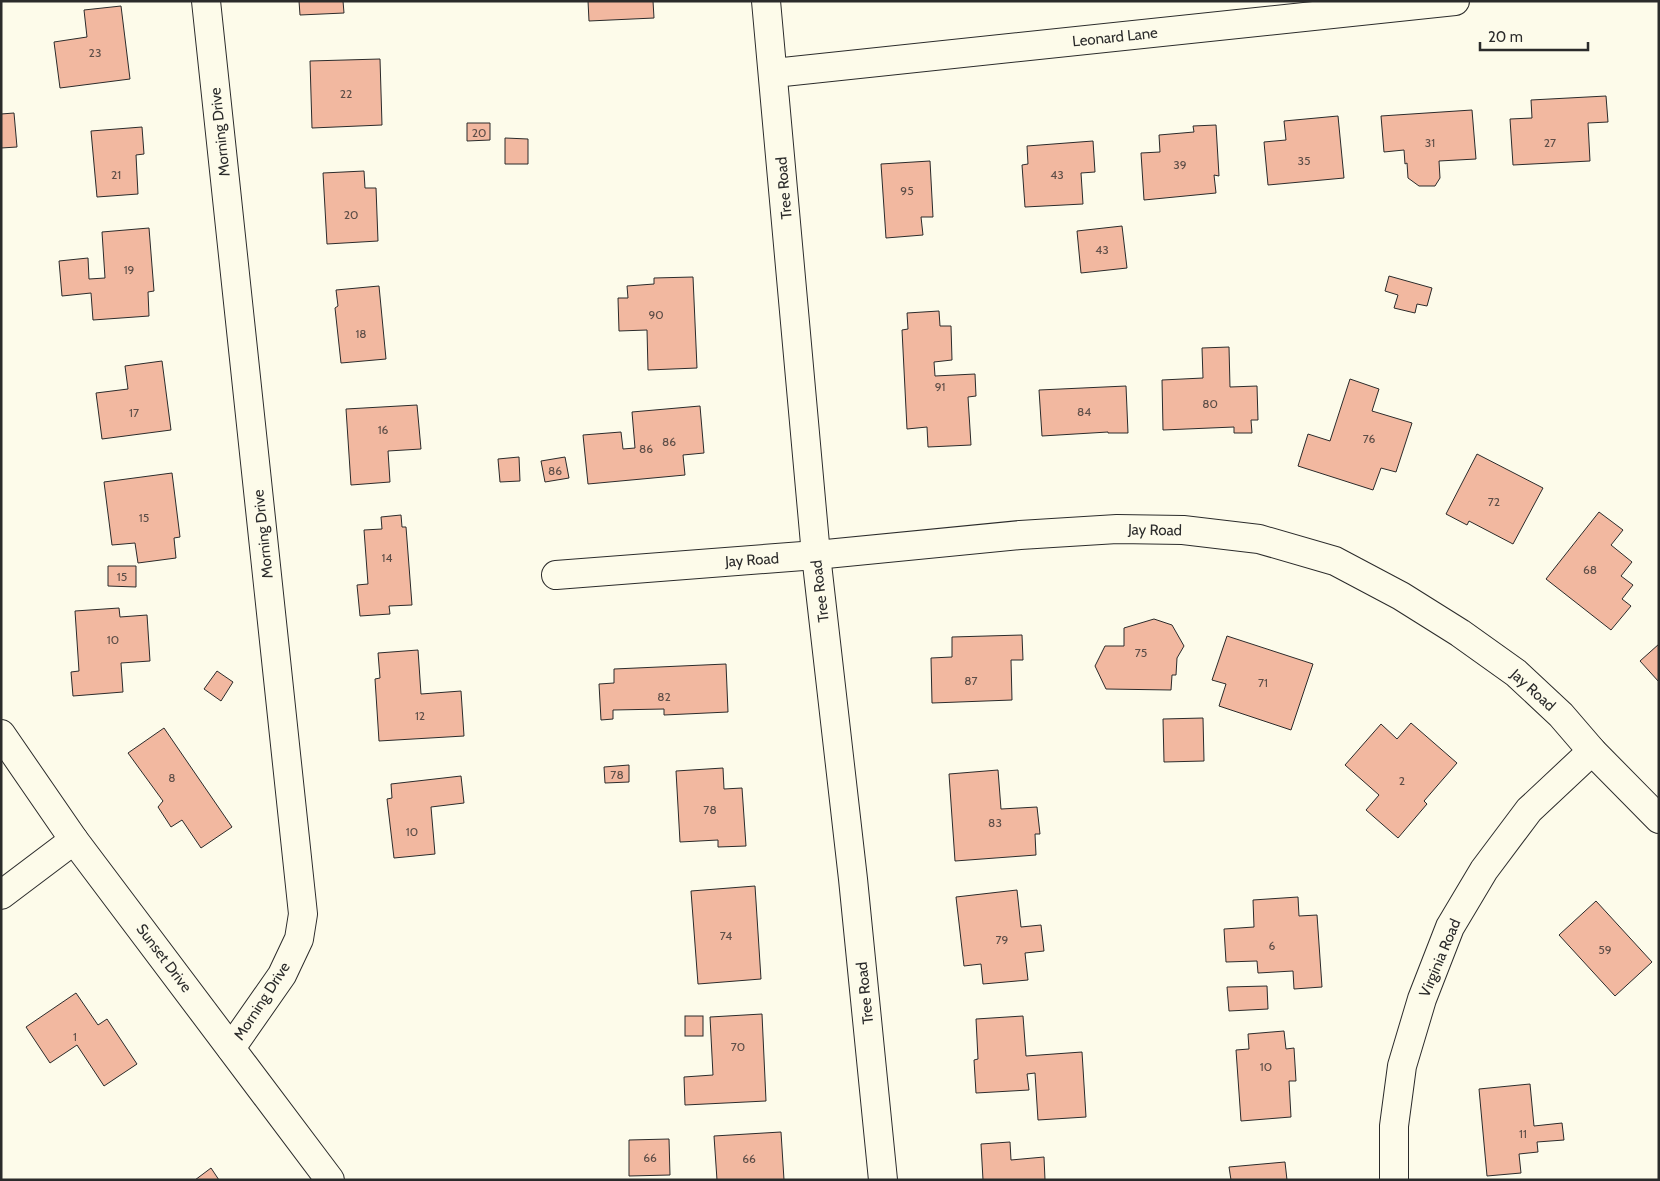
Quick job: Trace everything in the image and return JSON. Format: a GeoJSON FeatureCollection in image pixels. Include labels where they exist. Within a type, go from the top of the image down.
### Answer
{"type":"FeatureCollection","features":[{"type":"Feature","properties":{"kind":"street","name":"Morning Drive"},"geometry":{"type":"LineString","coordinates":[[206,1],[303,914],[299,939],[282,976],[231,1048]]}},
{"type":"Feature","properties":{"kind":"street","name":"Tree Road"},"geometry":{"type":"LineString","coordinates":[[766,1],[816,555],[853,879],[883,1180]]}},
{"type":"Feature","properties":{"kind":"street","name":"Leonard Lane"},"geometry":{"type":"LineString","coordinates":[[774,73],[1455,1]]}},
{"type":"Feature","properties":{"kind":"street","name":"Jay Road"},"geometry":{"type":"LineString","coordinates":[[556,575],[816,555],[1020,534],[1117,529],[1183,530],[1259,539],[1335,562],[1401,596],[1460,633],[1516,673],[1560,715],[1592,751],[1659,819]]}},
{"type":"Feature","properties":{"kind":"street","name":"Sunset Drive"},"geometry":{"type":"LineString","coordinates":[[1,734],[74,840],[330,1180]]}},
{"type":"Feature","properties":{"kind":"street","name":"Virginia Road"},"geometry":{"type":"LineString","coordinates":[[1394,1180],[1394,1126],[1402,1066],[1422,999],[1450,927],[1484,870],[1529,810],[1592,751]]}},
{"type":"Feature","properties":{"kind":"street"},"geometry":{"type":"LineString","coordinates":[[1,895],[74,840]]}},
{"type":"Feature","properties":{"kind":"building"},"geometry":{"type":"Polygon","coordinates":[[[299,1],[343,1],[344,13],[300,15],[299,1]]]}},
{"type":"Feature","properties":{"kind":"building"},"geometry":{"type":"Polygon","coordinates":[[[588,1],[653,1],[654,18],[589,21],[588,1]]]}},
{"type":"Feature","properties":{"kind":"building"},"geometry":{"type":"Polygon","coordinates":[[[121,6],[130,79],[60,88],[54,42],[87,37],[84,10],[121,6]]]}},
{"type":"Feature","properties":{"kind":"building"},"geometry":{"type":"Polygon","coordinates":[[[380,59],[382,125],[312,128],[310,61],[380,59]]]}},
{"type":"Feature","properties":{"kind":"building"},"geometry":{"type":"Polygon","coordinates":[[[1606,96],[1608,122],[1588,123],[1590,161],[1513,165],[1510,119],[1532,118],[1531,100],[1606,96]]]}},
{"type":"Feature","properties":{"kind":"building"},"geometry":{"type":"Polygon","coordinates":[[[1472,110],[1476,159],[1439,161],[1440,178],[1435,186],[1419,186],[1408,178],[1404,150],[1384,152],[1381,116],[1472,110]]]}},
{"type":"Feature","properties":{"kind":"building"},"geometry":{"type":"Polygon","coordinates":[[[14,113],[17,147],[1,148],[1,114],[14,113]]]}},
{"type":"Feature","properties":{"kind":"building"},"geometry":{"type":"Polygon","coordinates":[[[1338,116],[1344,178],[1268,185],[1264,142],[1286,140],[1284,121],[1338,116]]]}},
{"type":"Feature","properties":{"kind":"building"},"geometry":{"type":"Polygon","coordinates":[[[467,123],[490,123],[490,140],[467,141],[467,123]]]}},
{"type":"Feature","properties":{"kind":"building"},"geometry":{"type":"Polygon","coordinates":[[[1216,125],[1219,176],[1214,175],[1216,193],[1144,200],[1141,153],[1160,152],[1159,135],[1194,132],[1193,126],[1216,125]]]}},
{"type":"Feature","properties":{"kind":"building"},"geometry":{"type":"Polygon","coordinates":[[[142,127],[144,154],[136,155],[138,194],[97,197],[91,131],[142,127]]]}},
{"type":"Feature","properties":{"kind":"building"},"geometry":{"type":"Polygon","coordinates":[[[505,138],[528,139],[528,164],[505,164],[505,138]]]}},
{"type":"Feature","properties":{"kind":"building"},"geometry":{"type":"Polygon","coordinates":[[[1093,141],[1095,172],[1081,173],[1083,204],[1025,207],[1022,165],[1028,164],[1027,146],[1093,141]]]}},
{"type":"Feature","properties":{"kind":"building"},"geometry":{"type":"Polygon","coordinates":[[[930,161],[933,217],[921,217],[923,235],[886,238],[881,164],[930,161]]]}},
{"type":"Feature","properties":{"kind":"building"},"geometry":{"type":"Polygon","coordinates":[[[364,171],[365,188],[376,188],[378,241],[327,244],[323,173],[364,171]]]}},
{"type":"Feature","properties":{"kind":"building"},"geometry":{"type":"Polygon","coordinates":[[[1122,226],[1127,268],[1081,273],[1077,231],[1122,226]]]}},
{"type":"Feature","properties":{"kind":"building"},"geometry":{"type":"Polygon","coordinates":[[[149,228],[154,291],[148,292],[149,316],[93,320],[91,293],[62,296],[59,261],[88,258],[89,279],[105,278],[102,232],[149,228]]]}},
{"type":"Feature","properties":{"kind":"building"},"geometry":{"type":"Polygon","coordinates":[[[1389,276],[1432,288],[1427,306],[1417,304],[1415,313],[1394,308],[1398,295],[1385,291],[1389,276]]]}},
{"type":"Feature","properties":{"kind":"building"},"geometry":{"type":"Polygon","coordinates":[[[693,277],[697,368],[648,370],[647,330],[619,331],[618,298],[628,298],[627,286],[654,284],[654,278],[693,277]]]}},
{"type":"Feature","properties":{"kind":"building"},"geometry":{"type":"Polygon","coordinates":[[[379,286],[386,359],[341,363],[335,308],[338,306],[336,290],[379,286]]]}},
{"type":"Feature","properties":{"kind":"building"},"geometry":{"type":"Polygon","coordinates":[[[939,311],[940,326],[951,326],[952,360],[934,362],[935,376],[975,374],[976,396],[968,397],[971,445],[928,447],[927,427],[907,429],[902,330],[908,329],[907,313],[939,311]]]}},
{"type":"Feature","properties":{"kind":"building"},"geometry":{"type":"Polygon","coordinates":[[[1229,347],[1230,387],[1257,386],[1258,420],[1251,420],[1252,433],[1234,433],[1234,427],[1163,430],[1162,380],[1203,378],[1202,348],[1229,347]]]}},
{"type":"Feature","properties":{"kind":"building"},"geometry":{"type":"Polygon","coordinates":[[[162,361],[171,430],[102,439],[96,393],[128,389],[125,366],[162,361]]]}},
{"type":"Feature","properties":{"kind":"building"},"geometry":{"type":"Polygon","coordinates":[[[1350,379],[1379,389],[1372,411],[1412,423],[1396,472],[1381,468],[1373,490],[1298,466],[1308,434],[1330,441],[1350,379]]]}},
{"type":"Feature","properties":{"kind":"building"},"geometry":{"type":"Polygon","coordinates":[[[1126,386],[1128,433],[1108,432],[1042,436],[1039,390],[1126,386]]]}},
{"type":"Feature","properties":{"kind":"building"},"geometry":{"type":"Polygon","coordinates":[[[417,405],[421,449],[388,451],[390,482],[351,485],[346,409],[417,405]]]}},
{"type":"Feature","properties":{"kind":"building"},"geometry":{"type":"Polygon","coordinates":[[[700,406],[704,453],[683,455],[685,475],[588,484],[583,435],[621,432],[623,449],[635,448],[632,412],[700,406]]]}},
{"type":"Feature","properties":{"kind":"building"},"geometry":{"type":"Polygon","coordinates":[[[1477,454],[1543,488],[1513,544],[1469,521],[1467,525],[1446,514],[1477,454]]]}},
{"type":"Feature","properties":{"kind":"building"},"geometry":{"type":"Polygon","coordinates":[[[519,457],[520,481],[500,482],[498,459],[519,457]]]}},
{"type":"Feature","properties":{"kind":"building"},"geometry":{"type":"Polygon","coordinates":[[[565,457],[569,478],[545,482],[541,461],[565,457]]]}},
{"type":"Feature","properties":{"kind":"building"},"geometry":{"type":"Polygon","coordinates":[[[172,473],[180,537],[174,538],[176,558],[138,563],[135,543],[112,545],[104,482],[172,473]]]}},
{"type":"Feature","properties":{"kind":"building"},"geometry":{"type":"Polygon","coordinates":[[[1599,512],[1623,530],[1611,545],[1632,562],[1621,576],[1633,585],[1622,599],[1631,606],[1611,630],[1546,579],[1599,512]]]}},
{"type":"Feature","properties":{"kind":"building"},"geometry":{"type":"Polygon","coordinates":[[[401,515],[402,527],[406,527],[412,605],[389,606],[390,614],[360,616],[357,585],[368,584],[364,530],[382,529],[381,517],[401,515]]]}},
{"type":"Feature","properties":{"kind":"building"},"geometry":{"type":"Polygon","coordinates":[[[108,566],[136,566],[136,587],[108,586],[108,566]]]}},
{"type":"Feature","properties":{"kind":"building"},"geometry":{"type":"Polygon","coordinates":[[[119,608],[120,617],[147,615],[150,661],[121,663],[123,692],[73,696],[71,672],[79,671],[75,611],[119,608]]]}},
{"type":"Feature","properties":{"kind":"building"},"geometry":{"type":"Polygon","coordinates":[[[1154,619],[1172,625],[1184,646],[1177,658],[1176,675],[1172,675],[1171,690],[1106,689],[1095,666],[1105,646],[1124,646],[1124,628],[1154,619]]]}},
{"type":"Feature","properties":{"kind":"building"},"geometry":{"type":"Polygon","coordinates":[[[1022,635],[1023,660],[1011,660],[1012,700],[932,703],[931,658],[952,657],[952,637],[1022,635]]]}},
{"type":"Feature","properties":{"kind":"building"},"geometry":{"type":"Polygon","coordinates":[[[1227,636],[1313,664],[1291,730],[1219,706],[1226,684],[1212,680],[1227,636]]]}},
{"type":"Feature","properties":{"kind":"building"},"geometry":{"type":"Polygon","coordinates":[[[1659,644],[1659,682],[1640,661],[1659,644]]]}},
{"type":"Feature","properties":{"kind":"building"},"geometry":{"type":"Polygon","coordinates":[[[418,650],[421,694],[461,691],[464,736],[379,741],[375,679],[380,678],[378,653],[418,650]]]}},
{"type":"Feature","properties":{"kind":"building"},"geometry":{"type":"Polygon","coordinates":[[[726,664],[728,712],[664,715],[664,709],[613,710],[613,719],[601,720],[599,684],[614,683],[614,669],[726,664]]]}},
{"type":"Feature","properties":{"kind":"building"},"geometry":{"type":"Polygon","coordinates":[[[217,671],[233,682],[221,701],[204,689],[217,671]]]}},
{"type":"Feature","properties":{"kind":"building"},"geometry":{"type":"Polygon","coordinates":[[[1203,718],[1204,761],[1164,762],[1163,719],[1203,718]]]}},
{"type":"Feature","properties":{"kind":"building"},"geometry":{"type":"Polygon","coordinates":[[[1411,723],[1457,763],[1424,801],[1427,804],[1398,838],[1366,810],[1379,795],[1345,765],[1381,724],[1397,739],[1411,723]]]}},
{"type":"Feature","properties":{"kind":"building"},"geometry":{"type":"Polygon","coordinates":[[[164,728],[232,827],[201,848],[182,820],[171,827],[158,807],[163,801],[128,753],[164,728]]]}},
{"type":"Feature","properties":{"kind":"building"},"geometry":{"type":"Polygon","coordinates":[[[629,765],[629,782],[605,783],[604,767],[629,765]]]}},
{"type":"Feature","properties":{"kind":"building"},"geometry":{"type":"Polygon","coordinates":[[[723,768],[724,789],[742,788],[746,846],[718,847],[718,840],[680,842],[676,771],[723,768]]]}},
{"type":"Feature","properties":{"kind":"building"},"geometry":{"type":"Polygon","coordinates":[[[998,770],[1001,809],[1037,807],[1040,834],[1035,834],[1036,855],[955,861],[949,774],[998,770]]]}},
{"type":"Feature","properties":{"kind":"building"},"geometry":{"type":"Polygon","coordinates":[[[461,776],[464,803],[431,807],[435,854],[394,858],[387,799],[392,798],[391,784],[461,776]]]}},
{"type":"Feature","properties":{"kind":"building"},"geometry":{"type":"Polygon","coordinates":[[[755,886],[761,979],[698,984],[691,891],[755,886]]]}},
{"type":"Feature","properties":{"kind":"building"},"geometry":{"type":"Polygon","coordinates":[[[1017,890],[1021,927],[1041,925],[1044,951],[1025,953],[1028,980],[983,984],[981,964],[964,966],[956,897],[1017,890]]]}},
{"type":"Feature","properties":{"kind":"building"},"geometry":{"type":"Polygon","coordinates":[[[1298,897],[1299,916],[1317,915],[1322,987],[1294,989],[1293,971],[1258,973],[1257,961],[1226,962],[1224,929],[1254,927],[1253,900],[1298,897]]]}},
{"type":"Feature","properties":{"kind":"building"},"geometry":{"type":"Polygon","coordinates":[[[1596,901],[1652,962],[1615,996],[1559,935],[1596,901]]]}},
{"type":"Feature","properties":{"kind":"building"},"geometry":{"type":"Polygon","coordinates":[[[1267,986],[1268,1009],[1229,1011],[1227,987],[1267,986]]]}},
{"type":"Feature","properties":{"kind":"building"},"geometry":{"type":"Polygon","coordinates":[[[76,993],[98,1025],[107,1019],[137,1064],[104,1086],[77,1045],[50,1063],[26,1027],[76,993]]]}},
{"type":"Feature","properties":{"kind":"building"},"geometry":{"type":"Polygon","coordinates":[[[762,1014],[766,1101],[685,1105],[684,1077],[713,1075],[710,1017],[762,1014]]]}},
{"type":"Feature","properties":{"kind":"building"},"geometry":{"type":"Polygon","coordinates":[[[685,1016],[703,1016],[703,1036],[685,1036],[685,1016]]]}},
{"type":"Feature","properties":{"kind":"building"},"geometry":{"type":"Polygon","coordinates":[[[1023,1016],[1026,1056],[1082,1052],[1086,1117],[1038,1120],[1035,1073],[1027,1074],[1029,1090],[976,1093],[974,1060],[978,1059],[976,1019],[1023,1016]]]}},
{"type":"Feature","properties":{"kind":"building"},"geometry":{"type":"Polygon","coordinates":[[[1284,1031],[1286,1049],[1294,1048],[1296,1081],[1289,1081],[1291,1117],[1241,1121],[1236,1050],[1249,1049],[1248,1034],[1284,1031]]]}},
{"type":"Feature","properties":{"kind":"building"},"geometry":{"type":"Polygon","coordinates":[[[1530,1084],[1534,1126],[1562,1123],[1564,1140],[1537,1142],[1538,1152],[1519,1154],[1521,1173],[1487,1176],[1479,1089],[1530,1084]]]}},
{"type":"Feature","properties":{"kind":"building"},"geometry":{"type":"Polygon","coordinates":[[[781,1132],[784,1180],[717,1180],[714,1136],[781,1132]]]}},
{"type":"Feature","properties":{"kind":"building"},"geometry":{"type":"Polygon","coordinates":[[[669,1139],[670,1175],[629,1176],[629,1140],[669,1139]]]}},
{"type":"Feature","properties":{"kind":"building"},"geometry":{"type":"Polygon","coordinates":[[[1010,1142],[1011,1160],[1044,1157],[1045,1180],[983,1180],[981,1144],[1010,1142]]]}},
{"type":"Feature","properties":{"kind":"building"},"geometry":{"type":"Polygon","coordinates":[[[1285,1162],[1287,1180],[1231,1180],[1229,1167],[1285,1162]]]}},
{"type":"Feature","properties":{"kind":"building"},"geometry":{"type":"Polygon","coordinates":[[[211,1168],[219,1180],[195,1180],[211,1168]]]}}]}
